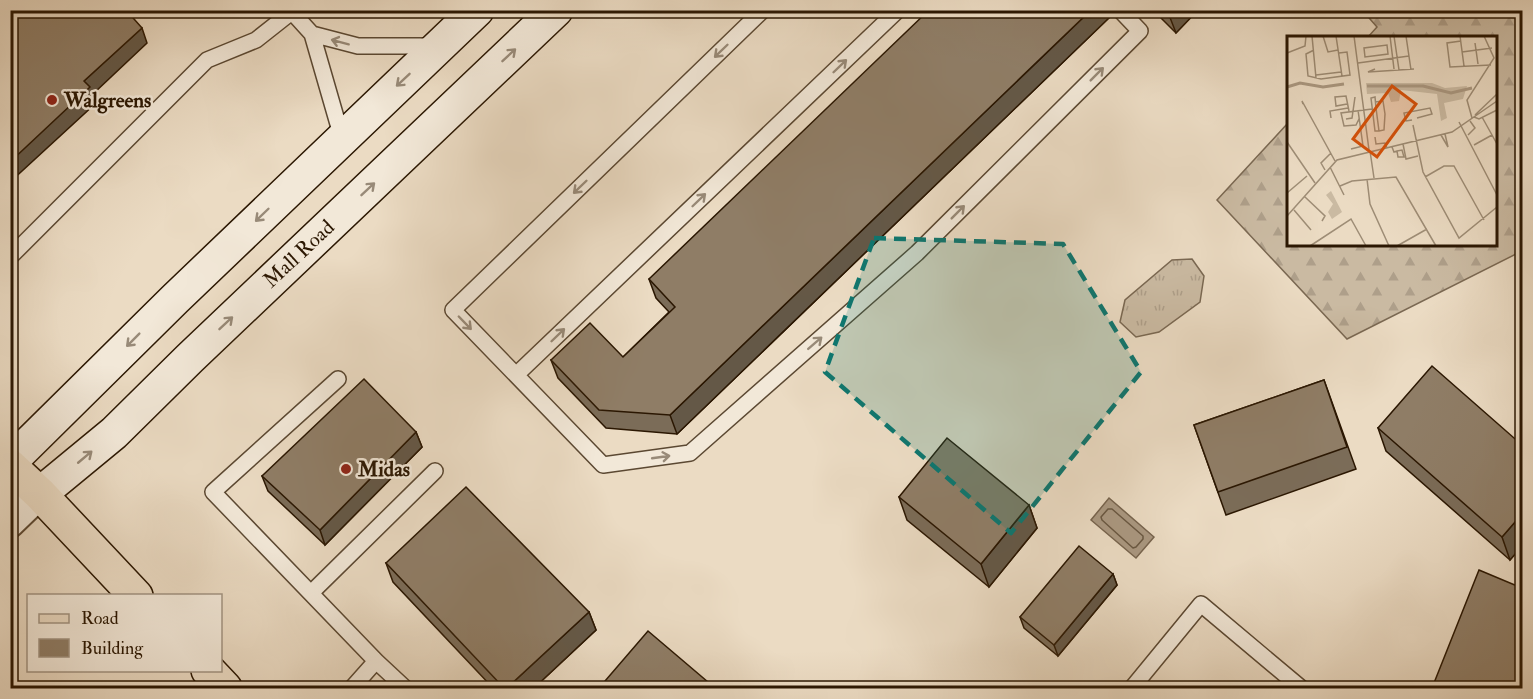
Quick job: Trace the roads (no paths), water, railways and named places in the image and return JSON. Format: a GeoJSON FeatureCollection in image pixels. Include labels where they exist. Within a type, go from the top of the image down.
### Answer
{"type":"FeatureCollection","features":[{"type":"Feature","properties":{"kind":"main road"},"geometry":{"type":"LineString","coordinates":[[134,594],[10,464],[166,307],[477,10]]}},
{"type":"Feature","properties":{"kind":"main road","name":"Mall Road"},"geometry":{"type":"LineString","coordinates":[[40,494],[114,433],[556,10]]}},
{"type":"Feature","properties":{"kind":"main road"},"geometry":{"type":"LineString","coordinates":[[210,672],[225,688]]}},
{"type":"Feature","properties":{"kind":"street"},"geometry":{"type":"LineString","coordinates":[[10,523],[40,494]]}},
{"type":"Feature","properties":{"kind":"lane"},"geometry":{"type":"LineString","coordinates":[[763,10],[453,310],[603,465],[690,453],[917,253],[1140,31],[1120,10]]}},
{"type":"Feature","properties":{"kind":"lane"},"geometry":{"type":"LineString","coordinates":[[516,375],[898,10]]}},
{"type":"Feature","properties":{"kind":"lane"},"geometry":{"type":"LineString","coordinates":[[10,257],[207,60],[256,40],[293,11],[312,34],[342,138]]}},
{"type":"Feature","properties":{"kind":"lane"},"geometry":{"type":"LineString","coordinates":[[312,34],[358,46],[440,46]]}},
{"type":"Feature","properties":{"kind":"lane"},"geometry":{"type":"LineString","coordinates":[[338,379],[213,492],[376,662],[405,688]]}},
{"type":"Feature","properties":{"kind":"lane"},"geometry":{"type":"LineString","coordinates":[[311,593],[435,471]]}},
{"type":"Feature","properties":{"kind":"lane"},"geometry":{"type":"LineString","coordinates":[[1132,688],[1201,604],[1301,688]]}},
{"type":"Feature","properties":{"kind":"lane"},"geometry":{"type":"LineString","coordinates":[[352,688],[376,662]]}},
{"type":"Feature","properties":{"kind":"water"},"geometry":{"type":"Polygon","coordinates":[[[1109,498],[1154,537],[1136,558],[1091,520],[1109,498]]]}},
{"type":"Feature","properties":{"kind":"place","name":"Walgreens"},"geometry":{"type":"Point","coordinates":[52,100]}},
{"type":"Feature","properties":{"kind":"place","name":"Midas"},"geometry":{"type":"Point","coordinates":[346,469]}}]}
